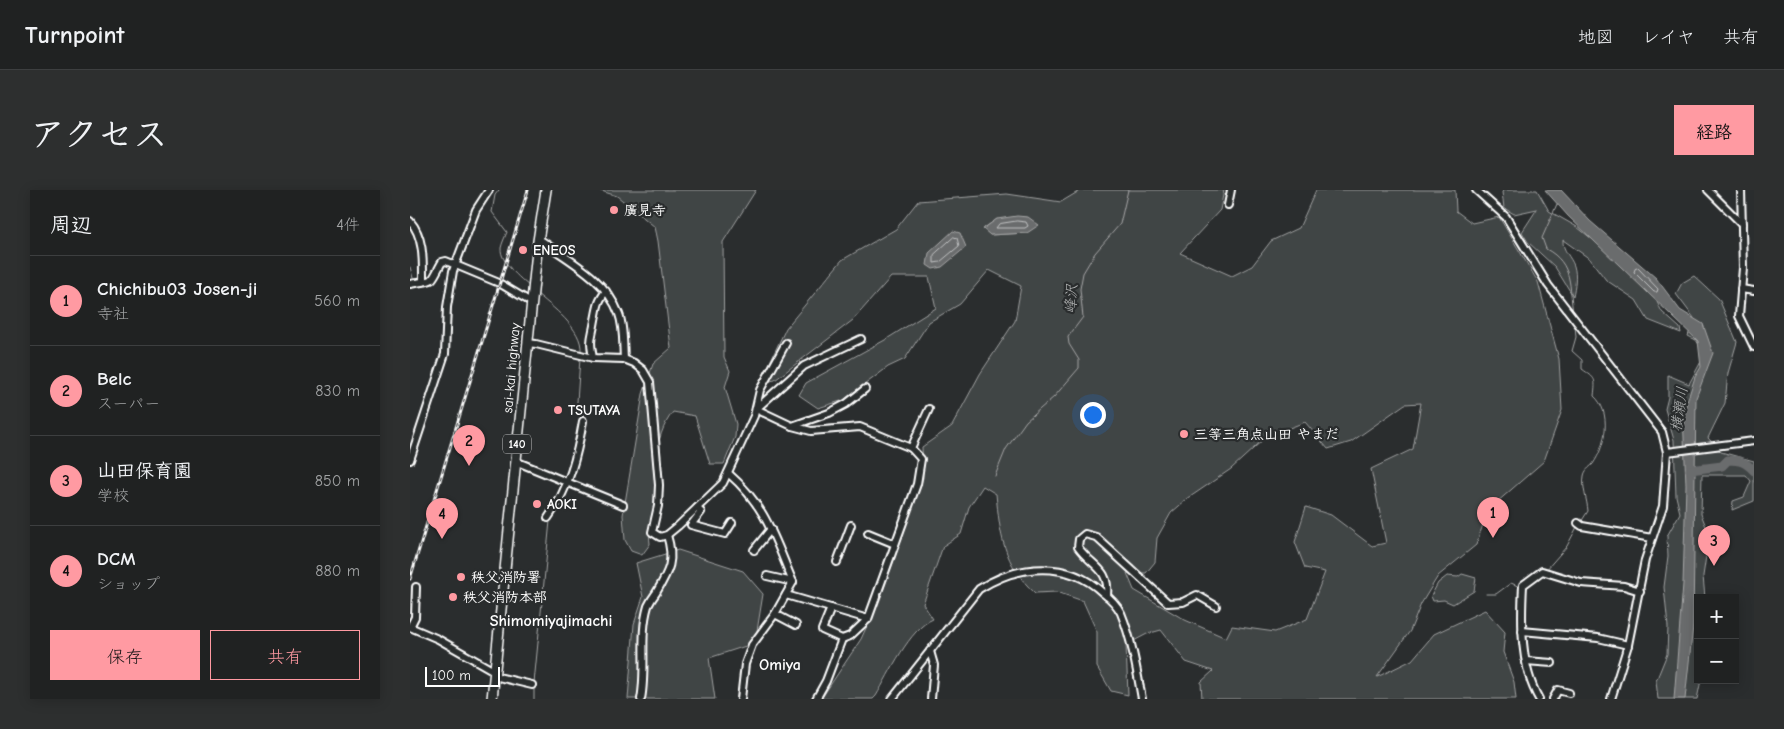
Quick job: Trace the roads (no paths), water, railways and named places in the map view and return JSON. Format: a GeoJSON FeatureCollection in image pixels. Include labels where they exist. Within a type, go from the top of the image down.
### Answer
{"type":"FeatureCollection","features":[{"type":"Feature","properties":{"kind":"highway","name":"sai-kai highway"},"geometry":{"type":"LineString","coordinates":[[492,699],[531,302],[546,190]]}},
{"type":"Feature","properties":{"kind":"street"},"geometry":{"type":"LineString","coordinates":[[1228,205],[1231,190]]}},
{"type":"Feature","properties":{"kind":"street"},"geometry":{"type":"LineString","coordinates":[[1476,190],[1506,217],[1548,285],[1656,422],[1670,451],[1662,506],[1652,538],[1628,644],[1611,699]]}},
{"type":"Feature","properties":{"kind":"street"},"geometry":{"type":"LineString","coordinates":[[1708,190],[1742,224]]}},
{"type":"Feature","properties":{"kind":"street"},"geometry":{"type":"LineString","coordinates":[[1741,190],[1743,268],[1738,316],[1754,347]]}},
{"type":"Feature","properties":{"kind":"street"},"geometry":{"type":"LineString","coordinates":[[410,460],[445,354],[447,307],[455,264],[485,191]]}},
{"type":"Feature","properties":{"kind":"street"},"geometry":{"type":"LineString","coordinates":[[410,221],[416,228],[421,244],[423,281]]}},
{"type":"Feature","properties":{"kind":"street"},"geometry":{"type":"LineString","coordinates":[[538,241],[542,241],[596,279],[606,291],[619,314],[624,359]]}},
{"type":"Feature","properties":{"kind":"street"},"geometry":{"type":"LineString","coordinates":[[410,284],[436,278],[442,262],[455,264],[499,283],[531,302]]}},
{"type":"Feature","properties":{"kind":"street"},"geometry":{"type":"LineString","coordinates":[[1741,289],[1754,292]]}},
{"type":"Feature","properties":{"kind":"street"},"geometry":{"type":"LineString","coordinates":[[593,358],[590,336],[595,321],[596,307],[606,291]]}},
{"type":"Feature","properties":{"kind":"street"},"geometry":{"type":"LineString","coordinates":[[756,409],[804,366],[860,339]]}},
{"type":"Feature","properties":{"kind":"street"},"geometry":{"type":"LineString","coordinates":[[527,343],[593,358],[624,359],[639,366],[647,375],[650,382],[659,486],[652,532],[656,536],[666,536],[723,483],[756,409],[760,390],[786,343]]}},
{"type":"Feature","properties":{"kind":"street"},"geometry":{"type":"LineString","coordinates":[[792,426],[829,413],[846,404],[865,389]]}},
{"type":"Feature","properties":{"kind":"street"},"geometry":{"type":"LineString","coordinates":[[756,409],[792,426],[822,432],[860,427],[911,448],[921,459],[917,484],[868,619],[863,625],[842,639],[826,681],[816,699]]}},
{"type":"Feature","properties":{"kind":"street"},"geometry":{"type":"LineString","coordinates":[[911,448],[930,409]]}},
{"type":"Feature","properties":{"kind":"street"},"geometry":{"type":"LineString","coordinates":[[548,518],[568,483],[577,453],[583,421]]}},
{"type":"Feature","properties":{"kind":"street"},"geometry":{"type":"LineString","coordinates":[[1670,451],[1754,441]]}},
{"type":"Feature","properties":{"kind":"street"},"geometry":{"type":"LineString","coordinates":[[516,461],[623,505]]}},
{"type":"Feature","properties":{"kind":"street"},"geometry":{"type":"LineString","coordinates":[[728,473],[744,487],[760,506],[793,582]]}},
{"type":"Feature","properties":{"kind":"street"},"geometry":{"type":"LineString","coordinates":[[697,508],[701,512],[691,525],[725,534],[732,523]]}},
{"type":"Feature","properties":{"kind":"street"},"geometry":{"type":"LineString","coordinates":[[1578,523],[1582,526],[1652,538]]}},
{"type":"Feature","properties":{"kind":"street"},"geometry":{"type":"LineString","coordinates":[[837,562],[851,525]]}},
{"type":"Feature","properties":{"kind":"street"},"geometry":{"type":"LineString","coordinates":[[754,550],[770,529]]}},
{"type":"Feature","properties":{"kind":"street"},"geometry":{"type":"LineString","coordinates":[[868,533],[895,544]]}},
{"type":"Feature","properties":{"kind":"street"},"geometry":{"type":"LineString","coordinates":[[1107,596],[1108,584],[1104,573],[1078,547],[1079,539],[1085,534],[1096,537],[1168,603],[1183,602],[1197,595],[1216,606]]}},
{"type":"Feature","properties":{"kind":"street"},"geometry":{"type":"LineString","coordinates":[[641,699],[645,681],[644,635],[648,605],[671,562],[672,554],[666,536]]}},
{"type":"Feature","properties":{"kind":"street"},"geometry":{"type":"LineString","coordinates":[[892,699],[979,589],[994,579],[1025,570],[1065,571],[1079,575],[1107,596],[1120,612],[1129,637],[1142,699]]}},
{"type":"Feature","properties":{"kind":"street"},"geometry":{"type":"LineString","coordinates":[[1539,699],[1526,661],[1522,631],[1523,585],[1542,571],[1581,582],[1624,586],[1640,591]]}},
{"type":"Feature","properties":{"kind":"street"},"geometry":{"type":"LineString","coordinates":[[767,576],[793,582]]}},
{"type":"Feature","properties":{"kind":"street"},"geometry":{"type":"LineString","coordinates":[[741,699],[745,664],[752,645],[775,614],[793,582]]}},
{"type":"Feature","properties":{"kind":"street"},"geometry":{"type":"LineString","coordinates":[[416,587],[415,617],[410,627],[438,639],[494,673],[532,685]]}},
{"type":"Feature","properties":{"kind":"street"},"geometry":{"type":"LineString","coordinates":[[786,595],[868,619]]}},
{"type":"Feature","properties":{"kind":"street"},"geometry":{"type":"LineString","coordinates":[[831,608],[822,630],[842,639]]}},
{"type":"Feature","properties":{"kind":"street"},"geometry":{"type":"LineString","coordinates":[[775,614],[796,625]]}},
{"type":"Feature","properties":{"kind":"street"},"geometry":{"type":"LineString","coordinates":[[1522,631],[1598,638],[1628,644]]}},
{"type":"Feature","properties":{"kind":"street"},"geometry":{"type":"LineString","coordinates":[[930,651],[934,665],[931,699]]}},
{"type":"Feature","properties":{"kind":"street"},"geometry":{"type":"LineString","coordinates":[[1526,661],[1552,663]]}},
{"type":"Feature","properties":{"kind":"street"},"geometry":{"type":"LineString","coordinates":[[1553,699],[1558,690],[1569,693]]}},
{"type":"Feature","properties":{"kind":"water"},"geometry":{"type":"Polygon","coordinates":[[[1545,190],[1561,190],[1590,221],[1656,278],[1680,310],[1703,324],[1713,353],[1696,398],[1693,626],[1685,699],[1674,699],[1683,584],[1686,485],[1683,414],[1695,377],[1701,367],[1698,341],[1568,216],[1545,190]]]}},
{"type":"Feature","properties":{"kind":"water"},"geometry":{"type":"Polygon","coordinates":[[[1017,216],[1028,217],[1039,225],[1027,233],[990,235],[983,229],[997,219],[1017,216]]]}},
{"type":"Feature","properties":{"kind":"water"},"geometry":{"type":"Polygon","coordinates":[[[953,231],[960,233],[966,247],[942,267],[933,269],[927,265],[929,253],[953,231]]]}},
{"type":"Feature","properties":{"kind":"waterway"},"geometry":{"type":"LineString","coordinates":[[499,190],[495,195],[492,212],[507,232],[501,246],[502,253],[511,269],[530,287]]}},
{"type":"Feature","properties":{"kind":"waterway","name":"峰沢"},"geometry":{"type":"LineString","coordinates":[[995,476],[1006,449],[1026,421],[1054,397],[1079,368],[1079,360],[1069,344],[1068,337],[1083,317],[1080,289],[1083,273],[1095,253],[1120,224],[1128,190]]}},
{"type":"Feature","properties":{"kind":"waterway"},"geometry":{"type":"LineString","coordinates":[[1557,204],[1542,238],[1546,249],[1555,255],[1566,269],[1573,313]]}},
{"type":"Feature","properties":{"kind":"waterway"},"geometry":{"type":"LineString","coordinates":[[410,267],[413,278]]}},
{"type":"Feature","properties":{"kind":"waterway"},"geometry":{"type":"LineString","coordinates":[[536,293],[572,326],[577,334],[581,351]]}},
{"type":"Feature","properties":{"kind":"waterway"},"geometry":{"type":"LineString","coordinates":[[1575,325],[1576,337],[1572,351],[1582,360],[1582,369],[1594,380],[1594,396],[1600,403],[1605,420],[1604,438],[1601,448],[1598,456],[1584,476],[1588,511],[1581,522]]}},
{"type":"Feature","properties":{"kind":"waterway"},"geometry":{"type":"LineString","coordinates":[[580,358],[577,402],[585,419]]}},
{"type":"Feature","properties":{"kind":"waterway"},"geometry":{"type":"LineString","coordinates":[[575,470],[582,445]]}},
{"type":"Feature","properties":{"kind":"waterway"},"geometry":{"type":"LineString","coordinates":[[1690,470],[1722,466],[1728,460],[1736,460],[1748,465],[1754,471]]}},
{"type":"Feature","properties":{"kind":"waterway"},"geometry":{"type":"LineString","coordinates":[[552,517],[569,486]]}},
{"type":"Feature","properties":{"kind":"waterway"},"geometry":{"type":"LineString","coordinates":[[534,683],[550,521]]}},
{"type":"Feature","properties":{"kind":"waterway"},"geometry":{"type":"LineString","coordinates":[[1546,570],[1567,546],[1577,527]]}},
{"type":"Feature","properties":{"kind":"waterway"},"geometry":{"type":"LineString","coordinates":[[1486,594],[1496,594],[1511,583],[1520,587]]}},
{"type":"Feature","properties":{"kind":"waterway"},"geometry":{"type":"LineString","coordinates":[[534,687],[534,699]]}},
{"type":"Feature","properties":{"kind":"railway"},"geometry":{"type":"LineString","coordinates":[[410,579],[528,190]]}},
{"type":"Feature","properties":{"kind":"place","name":"廣見寺"},"geometry":{"type":"Point","coordinates":[614,210]}},
{"type":"Feature","properties":{"kind":"place","name":"ENEOS"},"geometry":{"type":"Point","coordinates":[523,250]}},
{"type":"Feature","properties":{"kind":"place","name":"TSUTAYA"},"geometry":{"type":"Point","coordinates":[558,410]}},
{"type":"Feature","properties":{"kind":"place","name":"三等三角点山田 やまだ"},"geometry":{"type":"Point","coordinates":[1184,434]}},
{"type":"Feature","properties":{"kind":"place","name":"Belc"},"geometry":{"type":"Point","coordinates":[469,466]}},
{"type":"Feature","properties":{"kind":"place","name":"AOKI"},"geometry":{"type":"Point","coordinates":[537,504]}},
{"type":"Feature","properties":{"kind":"place","name":"Chichibu03 Josen-ji"},"geometry":{"type":"Point","coordinates":[1493,538]}},
{"type":"Feature","properties":{"kind":"place","name":"DCM"},"geometry":{"type":"Point","coordinates":[442,539]}},
{"type":"Feature","properties":{"kind":"place","name":"山田保育園"},"geometry":{"type":"Point","coordinates":[1714,566]}},
{"type":"Feature","properties":{"kind":"place","name":"秩父消防署"},"geometry":{"type":"Point","coordinates":[461,577]}},
{"type":"Feature","properties":{"kind":"place","name":"秩父消防本部"},"geometry":{"type":"Point","coordinates":[453,597]}},
{"type":"Feature","properties":{"kind":"district","name":"Shimomiyajimachi"},"geometry":{"type":"Point","coordinates":[551,620]}},
{"type":"Feature","properties":{"kind":"district","name":"Omiya"},"geometry":{"type":"Point","coordinates":[780,664]}},
{"type":"Feature","properties":{"kind":"water label","name":"横瀬川"},"geometry":{"type":"Point","coordinates":[1679,409]}}]}
